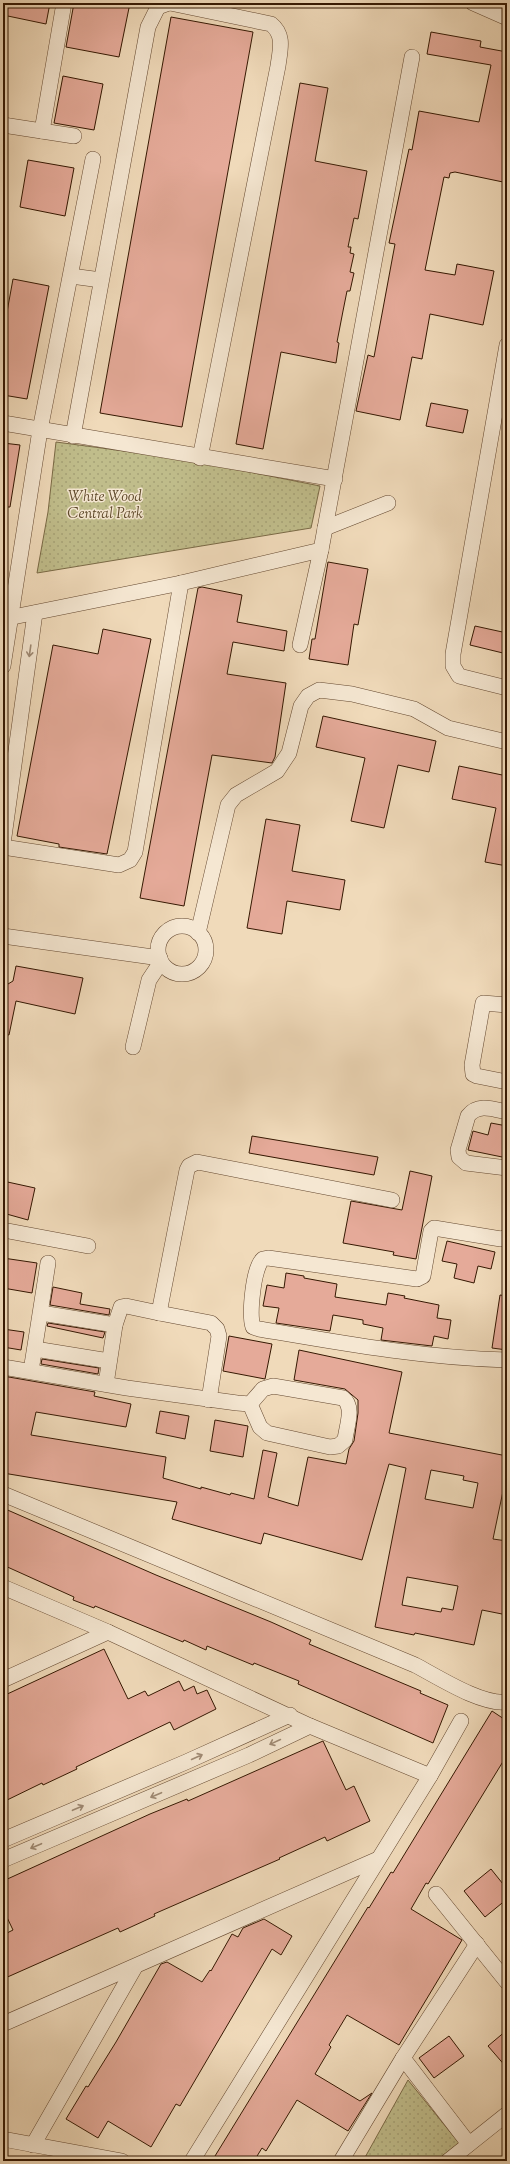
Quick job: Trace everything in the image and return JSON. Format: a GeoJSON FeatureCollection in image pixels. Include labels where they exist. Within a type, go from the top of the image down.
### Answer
{"type":"FeatureCollection","features":[{"type":"Feature","properties":{"kind":"street"},"geometry":{"type":"LineString","coordinates":[[42,131],[64,3]]}},
{"type":"Feature","properties":{"kind":"street"},"geometry":{"type":"LineString","coordinates":[[73,436],[100,280],[148,27],[158,7],[169,3],[271,24],[279,34],[281,41],[278,66],[200,458]]}},
{"type":"Feature","properties":{"kind":"street"},"geometry":{"type":"LineString","coordinates":[[472,3],[507,18]]}},
{"type":"Feature","properties":{"kind":"street"},"geometry":{"type":"LineString","coordinates":[[300,645],[335,479],[412,58]]}},
{"type":"Feature","properties":{"kind":"street"},"geometry":{"type":"LineString","coordinates":[[3,124],[74,136]]}},
{"type":"Feature","properties":{"kind":"street"},"geometry":{"type":"LineString","coordinates":[[3,666],[7,618],[40,430],[93,159]]}},
{"type":"Feature","properties":{"kind":"street"},"geometry":{"type":"LineString","coordinates":[[71,276],[100,280]]}},
{"type":"Feature","properties":{"kind":"street"},"geometry":{"type":"LineString","coordinates":[[507,345],[453,654],[453,666],[459,676],[507,688]]}},
{"type":"Feature","properties":{"kind":"street"},"geometry":{"type":"LineString","coordinates":[[3,423],[200,458],[335,479]]}},
{"type":"Feature","properties":{"kind":"street"},"geometry":{"type":"LineString","coordinates":[[325,528],[388,503]]}},
{"type":"Feature","properties":{"kind":"street"},"geometry":{"type":"LineString","coordinates":[[7,618],[181,583],[321,550]]}},
{"type":"Feature","properties":{"kind":"street"},"geometry":{"type":"LineString","coordinates":[[35,613],[3,845],[119,865],[130,860],[135,852],[181,583]]}},
{"type":"Feature","properties":{"kind":"street"},"geometry":{"type":"LineString","coordinates":[[198,933],[228,805],[236,794],[277,771],[289,753],[301,706],[308,696],[319,690],[335,691],[414,710],[448,728],[507,742]]}},
{"type":"Feature","properties":{"kind":"street"},"geometry":{"type":"LineString","coordinates":[[3,936],[163,963],[182,974],[197,969],[202,963],[206,947],[198,933],[185,927],[171,929],[160,940],[158,947],[163,963],[155,985],[138,1048]]}},
{"type":"Feature","properties":{"kind":"street"},"geometry":{"type":"LineString","coordinates":[[507,1005],[483,1003],[472,1066],[473,1074],[477,1076],[507,1082]]}},
{"type":"Feature","properties":{"kind":"street"},"geometry":{"type":"LineString","coordinates":[[507,1112],[484,1107],[471,1111],[468,1116],[458,1150],[459,1157],[466,1163],[507,1168]]}},
{"type":"Feature","properties":{"kind":"street"},"geometry":{"type":"LineString","coordinates":[[159,1313],[188,1170],[189,1166],[193,1163],[197,1162],[392,1200]]}},
{"type":"Feature","properties":{"kind":"street"},"geometry":{"type":"LineString","coordinates":[[507,1237],[501,1239],[434,1228],[431,1231],[423,1276],[417,1279],[268,1258],[263,1259],[257,1268],[250,1317],[253,1327],[259,1329],[452,1358],[507,1360]]}},
{"type":"Feature","properties":{"kind":"street"},"geometry":{"type":"LineString","coordinates":[[3,1230],[88,1246]]}},
{"type":"Feature","properties":{"kind":"street"},"geometry":{"type":"LineString","coordinates":[[31,1371],[48,1263]]}},
{"type":"Feature","properties":{"kind":"street"},"geometry":{"type":"LineString","coordinates":[[106,1384],[115,1325],[121,1307],[126,1306],[211,1323],[217,1329],[219,1336],[209,1400]]}},
{"type":"Feature","properties":{"kind":"street"},"geometry":{"type":"LineString","coordinates":[[41,1312],[115,1325]]}},
{"type":"Feature","properties":{"kind":"street"},"geometry":{"type":"LineString","coordinates":[[35,1349],[109,1361]]}},
{"type":"Feature","properties":{"kind":"street"},"geometry":{"type":"LineString","coordinates":[[3,1367],[209,1400],[250,1404]]}},
{"type":"Feature","properties":{"kind":"street"},"geometry":{"type":"LineString","coordinates":[[272,1386],[343,1398],[350,1407],[345,1440],[338,1446],[330,1447],[267,1433],[260,1427],[250,1404],[263,1389],[272,1386]]}},
{"type":"Feature","properties":{"kind":"street"},"geometry":{"type":"LineString","coordinates":[[3,1494],[415,1665],[477,1696],[500,1703],[507,1702]]}},
{"type":"Feature","properties":{"kind":"street"},"geometry":{"type":"LineString","coordinates":[[4,1588],[108,1632],[290,1715],[310,1726],[430,1776]]}},
{"type":"Feature","properties":{"kind":"street"},"geometry":{"type":"LineString","coordinates":[[3,1680],[108,1632]]}},
{"type":"Feature","properties":{"kind":"street"},"geometry":{"type":"LineString","coordinates":[[3,1840],[186,1762],[290,1715]]}},
{"type":"Feature","properties":{"kind":"street"},"geometry":{"type":"LineString","coordinates":[[192,2161],[430,1776],[461,1721]]}},
{"type":"Feature","properties":{"kind":"street"},"geometry":{"type":"LineString","coordinates":[[3,1860],[242,1758],[310,1726]]}},
{"type":"Feature","properties":{"kind":"street"},"geometry":{"type":"LineString","coordinates":[[3,2024],[378,1860]]}},
{"type":"Feature","properties":{"kind":"street"},"geometry":{"type":"LineString","coordinates":[[436,1894],[507,1982]]}},
{"type":"Feature","properties":{"kind":"street"},"geometry":{"type":"LineString","coordinates":[[341,2161],[403,2058],[477,1944]]}},
{"type":"Feature","properties":{"kind":"street"},"geometry":{"type":"LineString","coordinates":[[33,2145],[135,1967]]}},
{"type":"Feature","properties":{"kind":"street"},"geometry":{"type":"LineString","coordinates":[[403,2058],[469,2144]]}},
{"type":"Feature","properties":{"kind":"street"},"geometry":{"type":"LineString","coordinates":[[448,2161],[507,2114]]}},
{"type":"Feature","properties":{"kind":"street"},"geometry":{"type":"LineString","coordinates":[[3,2139],[122,2161]]}},
{"type":"Feature","properties":{"kind":"green space","name":"White Wood Central Park"},"geometry":{"type":"Polygon","coordinates":[[[56,442],[184,459],[320,486],[311,528],[37,573],[48,512],[56,442]]]}},
{"type":"Feature","properties":{"kind":"green space"},"geometry":{"type":"Polygon","coordinates":[[[408,2080],[459,2143],[436,2161],[363,2161],[408,2080]]]}},
{"type":"Feature","properties":{"kind":"building"},"geometry":{"type":"Polygon","coordinates":[[[3,3],[50,3],[46,24],[3,15],[3,3]]]}},
{"type":"Feature","properties":{"kind":"building"},"geometry":{"type":"Polygon","coordinates":[[[74,3],[130,3],[119,57],[66,47],[74,3]]]}},
{"type":"Feature","properties":{"kind":"building"},"geometry":{"type":"Polygon","coordinates":[[[171,17],[253,32],[182,427],[100,413],[171,17]]]}},
{"type":"Feature","properties":{"kind":"building"},"geometry":{"type":"Polygon","coordinates":[[[431,32],[481,41],[480,47],[507,52],[507,160],[503,182],[455,172],[450,173],[449,178],[444,177],[425,270],[455,275],[457,264],[494,271],[483,325],[430,314],[422,359],[412,357],[400,420],[356,411],[368,355],[374,357],[395,244],[389,243],[409,149],[412,150],[419,111],[479,122],[491,65],[427,54],[431,32]]]}},
{"type":"Feature","properties":{"kind":"building"},"geometry":{"type":"Polygon","coordinates":[[[63,76],[103,84],[94,130],[54,123],[63,76]]]}},
{"type":"Feature","properties":{"kind":"building"},"geometry":{"type":"Polygon","coordinates":[[[300,83],[328,88],[315,161],[367,171],[358,219],[354,218],[348,247],[351,247],[350,253],[354,254],[350,272],[354,273],[350,291],[347,291],[343,311],[337,342],[339,343],[336,363],[281,352],[263,449],[236,444],[300,83]]]}},
{"type":"Feature","properties":{"kind":"building"},"geometry":{"type":"Polygon","coordinates":[[[28,160],[74,168],[65,216],[20,207],[28,160]]]}},
{"type":"Feature","properties":{"kind":"building"},"geometry":{"type":"Polygon","coordinates":[[[13,279],[49,286],[27,399],[3,395],[3,334],[13,279]]]}},
{"type":"Feature","properties":{"kind":"building"},"geometry":{"type":"Polygon","coordinates":[[[431,403],[468,410],[463,433],[426,426],[431,403]]]}},
{"type":"Feature","properties":{"kind":"building"},"geometry":{"type":"Polygon","coordinates":[[[3,443],[20,445],[10,507],[3,507],[3,443]]]}},
{"type":"Feature","properties":{"kind":"building"},"geometry":{"type":"Polygon","coordinates":[[[328,562],[368,569],[358,625],[354,624],[348,665],[309,659],[312,639],[315,639],[328,562]]]}},
{"type":"Feature","properties":{"kind":"building"},"geometry":{"type":"Polygon","coordinates":[[[202,587],[242,595],[237,622],[287,631],[284,651],[233,642],[227,674],[286,683],[275,757],[272,763],[212,755],[184,906],[140,898],[198,588],[202,587]]]}},
{"type":"Feature","properties":{"kind":"building"},"geometry":{"type":"Polygon","coordinates":[[[475,626],[507,633],[507,654],[470,645],[475,626]]]}},
{"type":"Feature","properties":{"kind":"building"},"geometry":{"type":"Polygon","coordinates":[[[103,629],[151,639],[107,854],[59,847],[59,844],[17,836],[53,645],[98,654],[103,629]]]}},
{"type":"Feature","properties":{"kind":"building"},"geometry":{"type":"Polygon","coordinates":[[[323,716],[436,741],[429,772],[398,765],[384,828],[351,821],[365,758],[316,747],[323,716]]]}},
{"type":"Feature","properties":{"kind":"building"},"geometry":{"type":"Polygon","coordinates":[[[459,766],[507,776],[507,866],[485,862],[496,808],[452,799],[459,766]]]}},
{"type":"Feature","properties":{"kind":"building"},"geometry":{"type":"Polygon","coordinates":[[[266,819],[300,825],[292,871],[345,880],[340,910],[287,901],[282,934],[247,928],[266,819]]]}},
{"type":"Feature","properties":{"kind":"building"},"geometry":{"type":"Polygon","coordinates":[[[16,966],[83,978],[75,1014],[16,1001],[9,1035],[3,1034],[3,987],[13,981],[16,966]]]}},
{"type":"Feature","properties":{"kind":"building"},"geometry":{"type":"Polygon","coordinates":[[[491,1123],[507,1126],[504,1140],[507,1141],[507,1158],[468,1150],[473,1131],[488,1135],[491,1123]]]}},
{"type":"Feature","properties":{"kind":"building"},"geometry":{"type":"Polygon","coordinates":[[[252,1136],[378,1157],[374,1175],[249,1153],[252,1136]]]}},
{"type":"Feature","properties":{"kind":"building"},"geometry":{"type":"Polygon","coordinates":[[[410,1171],[432,1176],[416,1259],[393,1255],[394,1252],[343,1243],[351,1201],[402,1210],[410,1171]]]}},
{"type":"Feature","properties":{"kind":"building"},"geometry":{"type":"Polygon","coordinates":[[[3,1181],[35,1188],[28,1220],[3,1213],[3,1181]]]}},
{"type":"Feature","properties":{"kind":"building"},"geometry":{"type":"Polygon","coordinates":[[[447,1241],[495,1252],[491,1269],[478,1266],[474,1283],[454,1278],[457,1264],[442,1261],[447,1241]]]}},
{"type":"Feature","properties":{"kind":"building"},"geometry":{"type":"Polygon","coordinates":[[[3,1258],[37,1263],[32,1293],[3,1288],[3,1258]]]}},
{"type":"Feature","properties":{"kind":"building"},"geometry":{"type":"Polygon","coordinates":[[[286,1273],[337,1284],[335,1297],[386,1305],[388,1293],[405,1296],[404,1298],[439,1305],[437,1318],[451,1320],[448,1339],[434,1336],[432,1346],[381,1340],[383,1328],[363,1324],[363,1320],[333,1315],[330,1331],[276,1323],[279,1308],[263,1306],[267,1285],[284,1288],[286,1273]]]}},
{"type":"Feature","properties":{"kind":"building"},"geometry":{"type":"Polygon","coordinates":[[[53,1287],[82,1293],[80,1304],[110,1309],[109,1315],[50,1305],[53,1287]]]}},
{"type":"Feature","properties":{"kind":"building"},"geometry":{"type":"Polygon","coordinates":[[[500,1295],[507,1296],[507,1350],[492,1348],[500,1295]]]}},
{"type":"Feature","properties":{"kind":"building"},"geometry":{"type":"Polygon","coordinates":[[[48,1323],[105,1332],[103,1338],[47,1326],[48,1323]]]}},
{"type":"Feature","properties":{"kind":"building"},"geometry":{"type":"Polygon","coordinates":[[[3,1329],[24,1332],[21,1350],[3,1347],[3,1329]]]}},
{"type":"Feature","properties":{"kind":"building"},"geometry":{"type":"Polygon","coordinates":[[[229,1336],[272,1344],[265,1379],[223,1371],[229,1336]]]}},
{"type":"Feature","properties":{"kind":"building"},"geometry":{"type":"Polygon","coordinates":[[[299,1350],[402,1372],[389,1433],[507,1456],[507,1472],[493,1539],[507,1541],[507,1615],[482,1610],[474,1645],[415,1633],[414,1635],[375,1627],[406,1468],[389,1464],[362,1560],[264,1533],[261,1544],[172,1519],[177,1502],[3,1473],[3,1376],[95,1392],[94,1396],[131,1404],[126,1427],[36,1412],[31,1435],[166,1457],[163,1478],[201,1489],[201,1487],[230,1495],[231,1493],[254,1499],[263,1450],[277,1453],[268,1497],[298,1506],[308,1457],[346,1464],[349,1449],[354,1441],[358,1413],[358,1400],[345,1389],[294,1380],[299,1350]],[[431,1470],[425,1499],[473,1508],[478,1483],[463,1480],[464,1476],[431,1470]],[[407,1577],[402,1605],[441,1612],[442,1608],[453,1610],[458,1586],[407,1577]]]}},
{"type":"Feature","properties":{"kind":"building"},"geometry":{"type":"Polygon","coordinates":[[[42,1359],[99,1368],[98,1374],[41,1364],[42,1359]]]}},
{"type":"Feature","properties":{"kind":"building"},"geometry":{"type":"Polygon","coordinates":[[[160,1411],[189,1416],[185,1439],[156,1433],[160,1411]]]}},
{"type":"Feature","properties":{"kind":"building"},"geometry":{"type":"Polygon","coordinates":[[[215,1420],[248,1426],[243,1457],[210,1451],[215,1420]]]}},
{"type":"Feature","properties":{"kind":"building"},"geometry":{"type":"Polygon","coordinates":[[[3,1508],[156,1575],[271,1622],[311,1640],[309,1644],[421,1691],[420,1693],[448,1705],[433,1743],[298,1684],[299,1681],[254,1663],[253,1665],[207,1646],[206,1650],[184,1640],[183,1642],[95,1606],[94,1608],[73,1600],[74,1597],[3,1565],[3,1508]]]}},
{"type":"Feature","properties":{"kind":"building"},"geometry":{"type":"Polygon","coordinates":[[[104,1649],[128,1699],[145,1691],[148,1696],[179,1681],[184,1691],[194,1686],[197,1694],[207,1690],[216,1709],[174,1730],[170,1722],[76,1767],[77,1769],[43,1785],[42,1783],[3,1802],[3,1696],[104,1649]]]}},
{"type":"Feature","properties":{"kind":"building"},"geometry":{"type":"Polygon","coordinates":[[[492,1711],[507,1721],[507,1755],[428,1884],[426,1883],[411,1909],[462,1940],[399,2045],[347,2015],[329,2045],[331,2047],[315,2074],[360,2101],[372,2093],[348,2131],[297,2100],[266,2151],[262,2148],[254,2161],[223,2161],[215,2156],[368,1907],[369,1908],[391,1872],[393,1873],[492,1711]]]}},
{"type":"Feature","properties":{"kind":"building"},"geometry":{"type":"Polygon","coordinates":[[[323,1741],[346,1790],[354,1786],[370,1821],[327,1841],[325,1837],[279,1858],[280,1859],[154,1914],[155,1916],[120,1932],[118,1928],[3,1979],[3,1935],[13,1930],[3,1909],[3,1881],[150,1814],[187,1799],[188,1801],[323,1741]]]}},
{"type":"Feature","properties":{"kind":"building"},"geometry":{"type":"Polygon","coordinates":[[[491,1869],[507,1889],[507,1899],[485,1917],[464,1891],[491,1869]]]}},
{"type":"Feature","properties":{"kind":"building"},"geometry":{"type":"Polygon","coordinates":[[[264,1919],[292,1936],[281,1955],[272,1949],[180,2106],[176,2104],[151,2147],[108,2121],[98,2138],[66,2119],[116,2042],[161,1964],[167,1962],[202,1982],[210,1970],[211,1971],[232,1934],[238,1937],[243,1928],[264,1919]]]}},
{"type":"Feature","properties":{"kind":"building"},"geometry":{"type":"Polygon","coordinates":[[[507,2030],[507,2068],[488,2046],[507,2030]]]}},
{"type":"Feature","properties":{"kind":"building"},"geometry":{"type":"Polygon","coordinates":[[[449,2036],[464,2056],[434,2078],[419,2058],[449,2036]]]}}]}
